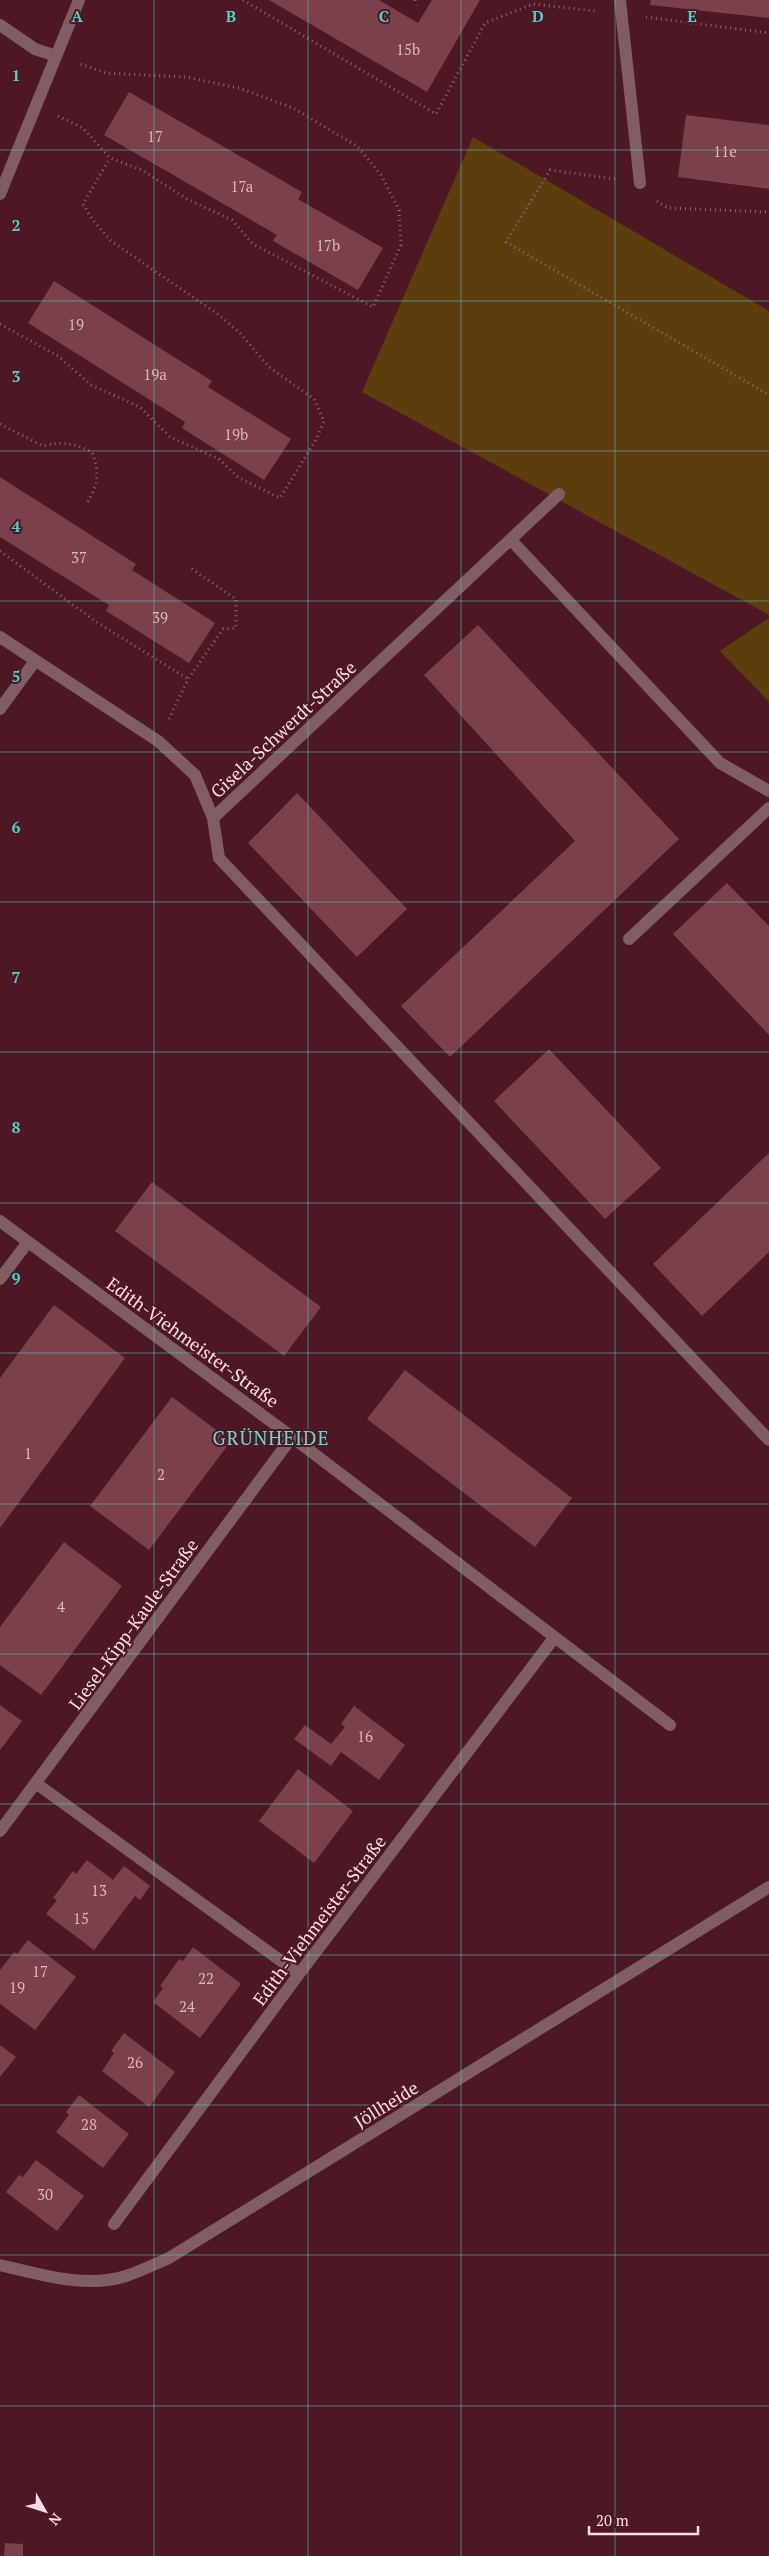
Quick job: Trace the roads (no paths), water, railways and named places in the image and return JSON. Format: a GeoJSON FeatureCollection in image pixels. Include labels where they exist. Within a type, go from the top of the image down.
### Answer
{"type":"FeatureCollection","features":[{"type":"Feature","properties":{"kind":"street"},"geometry":{"type":"LineString","coordinates":[[0,194],[79,0]]}},
{"type":"Feature","properties":{"kind":"street"},"geometry":{"type":"LineString","coordinates":[[620,0],[640,183]]}},
{"type":"Feature","properties":{"kind":"street"},"geometry":{"type":"LineString","coordinates":[[0,25],[35,49],[56,56]]}},
{"type":"Feature","properties":{"kind":"street","name":"Gisela-Schwerdt-Straße"},"geometry":{"type":"LineString","coordinates":[[0,637],[158,741],[195,776],[213,818],[559,494]]}},
{"type":"Feature","properties":{"kind":"street"},"geometry":{"type":"LineString","coordinates":[[511,540],[720,763],[769,791]]}},
{"type":"Feature","properties":{"kind":"street"},"geometry":{"type":"LineString","coordinates":[[0,710],[36,661]]}},
{"type":"Feature","properties":{"kind":"street"},"geometry":{"type":"LineString","coordinates":[[629,939],[769,808]]}},
{"type":"Feature","properties":{"kind":"street"},"geometry":{"type":"LineString","coordinates":[[213,818],[219,858],[769,1440]]}},
{"type":"Feature","properties":{"kind":"street","name":"Edith-Viehmeister-Straße"},"geometry":{"type":"LineString","coordinates":[[0,1221],[292,1437],[670,1725]]}},
{"type":"Feature","properties":{"kind":"street"},"geometry":{"type":"LineString","coordinates":[[0,1279],[28,1242]]}},
{"type":"Feature","properties":{"kind":"street","name":"Liesel-Kipp-Kaule-Straße"},"geometry":{"type":"LineString","coordinates":[[0,1831],[37,1784],[292,1437]]}},
{"type":"Feature","properties":{"kind":"street","name":"Edith-Viehmeister-Straße"},"geometry":{"type":"LineString","coordinates":[[114,2224],[299,1974],[554,1638]]}},
{"type":"Feature","properties":{"kind":"street"},"geometry":{"type":"LineString","coordinates":[[37,1784],[299,1974]]}},
{"type":"Feature","properties":{"kind":"street","name":"Jöllheide"},"geometry":{"type":"LineString","coordinates":[[0,2265],[52,2277],[91,2280],[125,2276],[170,2258],[769,1888]]}},
{"type":"Feature","properties":{"kind":"district","name":"GRÜNHEIDE"},"geometry":{"type":"Point","coordinates":[271,1437]}}]}
